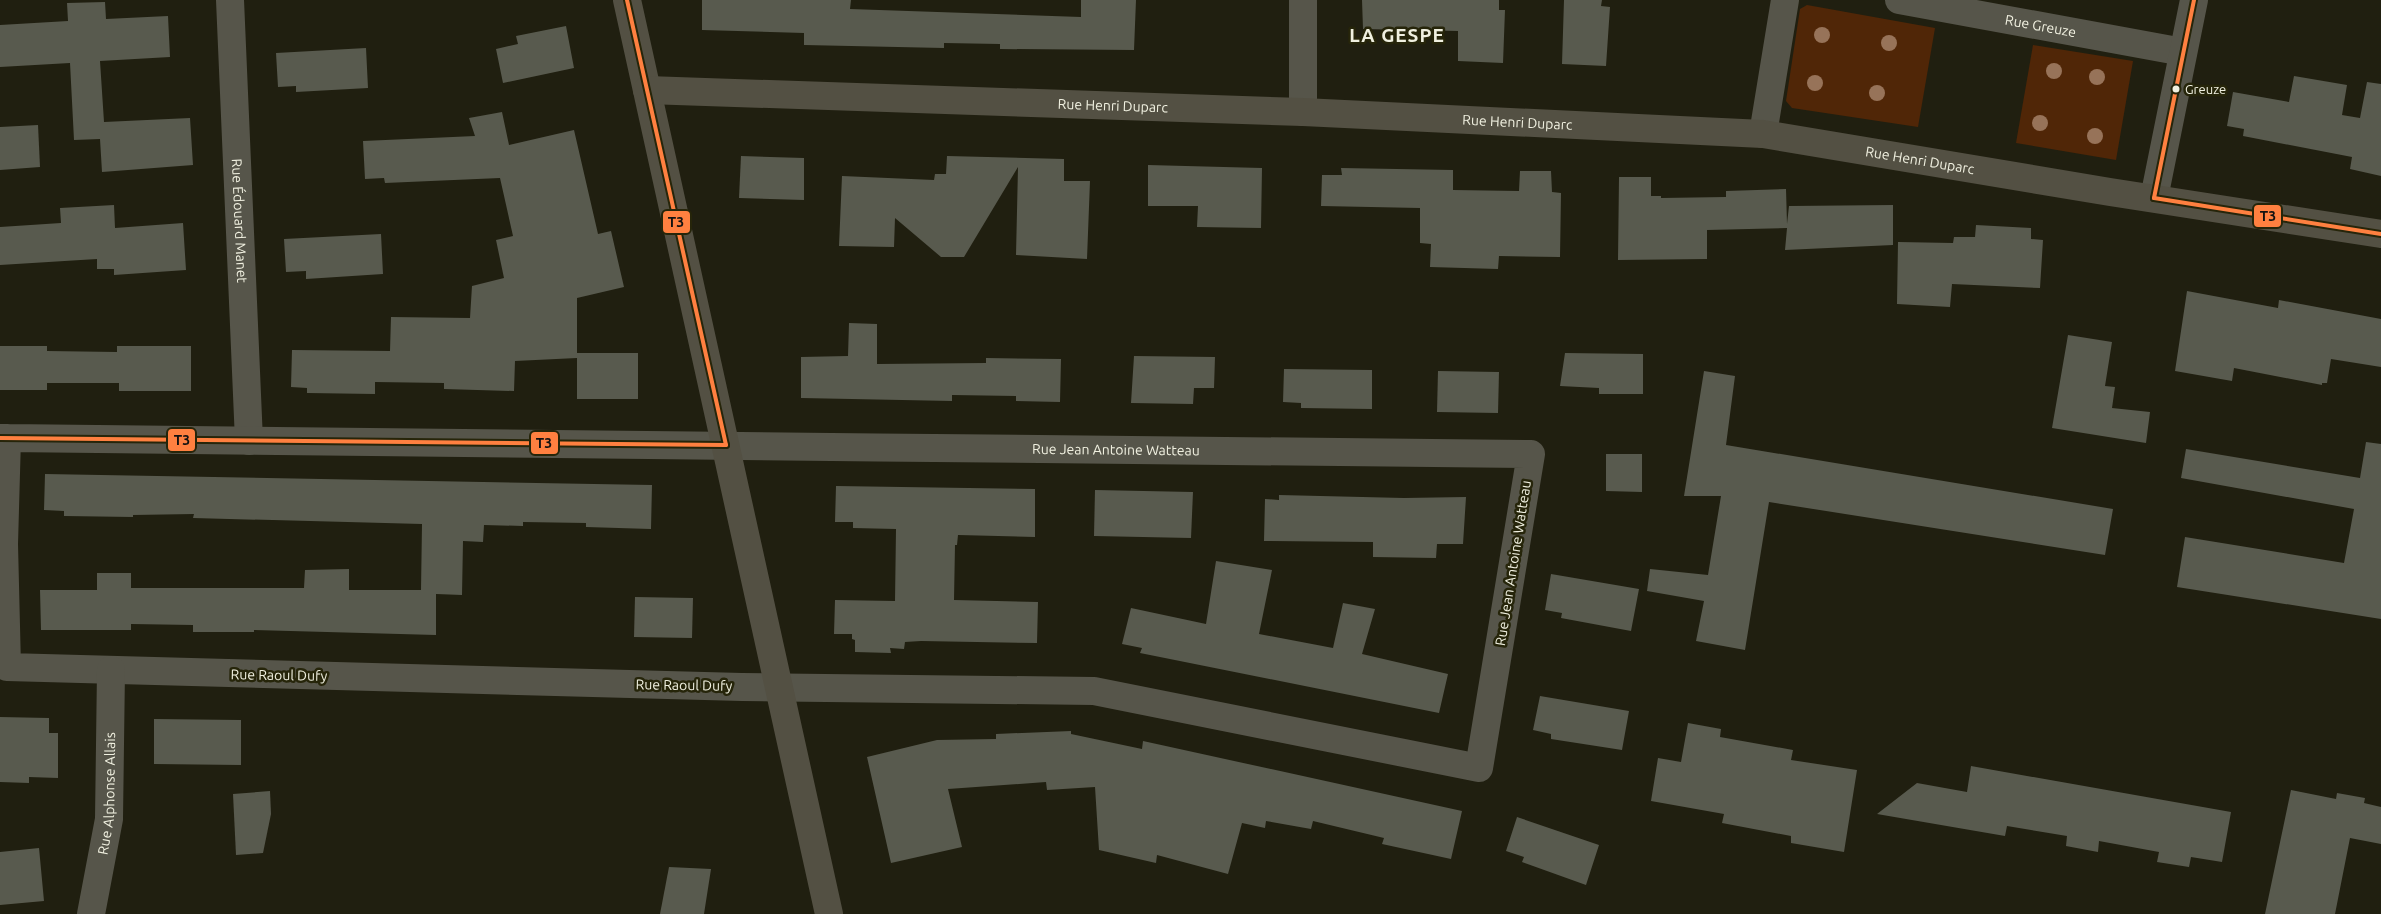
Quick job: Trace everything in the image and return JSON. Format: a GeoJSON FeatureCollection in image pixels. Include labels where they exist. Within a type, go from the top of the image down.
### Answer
{"type":"FeatureCollection","features":[{"type":"Feature","properties":{"kind":"street","name":"Rue Édouard Manet"},"geometry":{"type":"LineString","coordinates":[[230,0],[249,441]]}},
{"type":"Feature","properties":{"kind":"street"},"geometry":{"type":"LineString","coordinates":[[627,0],[829,914]]}},
{"type":"Feature","properties":{"kind":"street"},"geometry":{"type":"LineString","coordinates":[[1302,112],[1303,0]]}},
{"type":"Feature","properties":{"kind":"street"},"geometry":{"type":"LineString","coordinates":[[1764,134],[1784,0]]}},
{"type":"Feature","properties":{"kind":"street","name":"Rue Greuze"},"geometry":{"type":"LineString","coordinates":[[1899,0],[2183,52]]}},
{"type":"Feature","properties":{"kind":"street"},"geometry":{"type":"LineString","coordinates":[[2154,198],[2194,0]]}},
{"type":"Feature","properties":{"kind":"street","name":"Rue Henri Duparc"},"geometry":{"type":"LineString","coordinates":[[647,90],[1302,112],[1764,134],[2381,234]]}},
{"type":"Feature","properties":{"kind":"street"},"geometry":{"type":"LineString","coordinates":[[3,438],[726,445]]}},
{"type":"Feature","properties":{"kind":"street","name":"Rue Raoul Dufy"},"geometry":{"type":"LineString","coordinates":[[3,438],[6,667],[780,687]]}},
{"type":"Feature","properties":{"kind":"street","name":"Rue Jean Antoine Watteau"},"geometry":{"type":"LineString","coordinates":[[726,445],[1531,454],[1479,768],[1094,691],[780,687]]}},
{"type":"Feature","properties":{"kind":"street","name":"Rue Alphonse Allais"},"geometry":{"type":"LineString","coordinates":[[91,914],[109,820],[111,670]]}},
{"type":"Feature","properties":{"kind":"shaded area"},"geometry":{"type":"Polygon","coordinates":[[[1807,5],[1935,28],[1918,127],[1792,108],[1786,101],[1800,9],[1807,5]]]}},
{"type":"Feature","properties":{"kind":"shaded area"},"geometry":{"type":"Polygon","coordinates":[[[2033,45],[2133,61],[2116,160],[2016,143],[2033,45]]]}},
{"type":"Feature","properties":{"kind":"building"},"geometry":{"type":"Polygon","coordinates":[[[702,0],[851,0],[850,9],[1081,17],[1081,0],[1136,0],[1134,50],[1000,49],[1000,44],[944,43],[944,48],[804,45],[804,33],[702,30],[702,0]]]}},
{"type":"Feature","properties":{"kind":"building"},"geometry":{"type":"Polygon","coordinates":[[[1362,0],[1499,0],[1499,10],[1505,10],[1503,63],[1458,61],[1458,31],[1363,29],[1362,0]]]}},
{"type":"Feature","properties":{"kind":"building"},"geometry":{"type":"Polygon","coordinates":[[[1564,0],[1602,0],[1601,6],[1610,7],[1606,66],[1562,64],[1564,0]]]}},
{"type":"Feature","properties":{"kind":"building"},"geometry":{"type":"Polygon","coordinates":[[[105,2],[106,19],[168,16],[170,57],[100,61],[104,122],[190,118],[193,165],[102,172],[100,139],[74,140],[70,63],[0,67],[0,25],[68,21],[67,3],[105,2]]]}},
{"type":"Feature","properties":{"kind":"building"},"geometry":{"type":"Polygon","coordinates":[[[566,26],[574,68],[503,83],[496,49],[518,44],[516,36],[566,26]]]}},
{"type":"Feature","properties":{"kind":"building"},"geometry":{"type":"Polygon","coordinates":[[[366,48],[368,88],[296,92],[296,86],[278,87],[276,53],[366,48]]]}},
{"type":"Feature","properties":{"kind":"building"},"geometry":{"type":"Polygon","coordinates":[[[2294,76],[2347,85],[2342,115],[2360,118],[2367,82],[2381,84],[2381,176],[2350,169],[2352,157],[2243,136],[2244,129],[2227,126],[2233,92],[2289,102],[2294,76]]]}},
{"type":"Feature","properties":{"kind":"building"},"geometry":{"type":"Polygon","coordinates":[[[502,112],[509,145],[574,130],[598,234],[611,231],[624,287],[577,298],[577,358],[515,361],[514,391],[444,389],[444,383],[375,382],[375,394],[307,393],[307,388],[291,387],[292,350],[390,351],[391,317],[470,318],[472,286],[504,278],[496,240],[513,236],[500,178],[385,183],[384,178],[365,179],[363,141],[475,136],[469,118],[502,112]]]}},
{"type":"Feature","properties":{"kind":"building"},"geometry":{"type":"Polygon","coordinates":[[[38,125],[40,167],[0,170],[0,127],[38,125]]]}},
{"type":"Feature","properties":{"kind":"building"},"geometry":{"type":"Polygon","coordinates":[[[741,156],[804,158],[804,200],[739,198],[741,156]]]}},
{"type":"Feature","properties":{"kind":"building"},"geometry":{"type":"Polygon","coordinates":[[[947,156],[1064,159],[1064,181],[1090,181],[1087,259],[1016,255],[1018,167],[964,257],[941,257],[895,218],[894,247],[839,246],[842,176],[934,180],[935,174],[946,174],[947,156]]]}},
{"type":"Feature","properties":{"kind":"building"},"geometry":{"type":"Polygon","coordinates":[[[1148,165],[1262,168],[1261,228],[1197,227],[1198,206],[1148,206],[1148,165]]]}},
{"type":"Feature","properties":{"kind":"building"},"geometry":{"type":"Polygon","coordinates":[[[1341,168],[1453,170],[1453,190],[1519,191],[1520,171],[1551,171],[1552,192],[1561,193],[1560,257],[1499,256],[1498,269],[1430,267],[1431,244],[1420,243],[1420,208],[1321,206],[1322,175],[1342,175],[1341,168]]]}},
{"type":"Feature","properties":{"kind":"building"},"geometry":{"type":"Polygon","coordinates":[[[1619,177],[1651,177],[1651,196],[1661,196],[1661,198],[1726,197],[1726,191],[1786,189],[1787,224],[1789,206],[1893,205],[1893,245],[1785,250],[1787,228],[1707,230],[1707,259],[1618,260],[1619,177]]]}},
{"type":"Feature","properties":{"kind":"building"},"geometry":{"type":"Polygon","coordinates":[[[114,205],[115,228],[183,223],[186,270],[114,275],[114,269],[97,269],[97,259],[0,265],[0,227],[61,223],[60,208],[114,205]]]}},
{"type":"Feature","properties":{"kind":"building"},"geometry":{"type":"Polygon","coordinates":[[[1976,225],[2031,228],[2031,239],[2043,240],[2040,288],[1952,284],[1950,307],[1897,304],[1898,242],[1953,243],[1954,237],[1975,237],[1976,225]]]}},
{"type":"Feature","properties":{"kind":"building"},"geometry":{"type":"Polygon","coordinates":[[[381,234],[383,274],[306,279],[306,271],[286,272],[284,239],[381,234]]]}},
{"type":"Feature","properties":{"kind":"building"},"geometry":{"type":"Polygon","coordinates":[[[2187,291],[2278,308],[2279,300],[2381,319],[2381,367],[2331,359],[2327,383],[2322,383],[2322,385],[2234,368],[2232,381],[2175,371],[2187,291]]]}},
{"type":"Feature","properties":{"kind":"building"},"geometry":{"type":"Polygon","coordinates":[[[849,323],[877,324],[877,364],[986,363],[986,358],[1061,359],[1060,402],[1016,401],[1016,396],[952,395],[952,401],[801,398],[801,357],[848,356],[849,323]]]}},
{"type":"Feature","properties":{"kind":"building"},"geometry":{"type":"Polygon","coordinates":[[[2068,335],[2112,342],[2105,386],[2115,387],[2112,408],[2150,412],[2146,443],[2052,428],[2068,335]]]}},
{"type":"Feature","properties":{"kind":"building"},"geometry":{"type":"Polygon","coordinates":[[[0,346],[47,346],[47,351],[117,352],[117,346],[191,346],[191,391],[119,391],[119,383],[47,383],[47,390],[0,390],[0,346]]]}},
{"type":"Feature","properties":{"kind":"building"},"geometry":{"type":"Polygon","coordinates":[[[577,353],[638,353],[638,399],[577,399],[577,353]]]}},
{"type":"Feature","properties":{"kind":"building"},"geometry":{"type":"Polygon","coordinates":[[[1565,353],[1643,354],[1643,394],[1599,394],[1599,388],[1560,386],[1565,353]]]}},
{"type":"Feature","properties":{"kind":"building"},"geometry":{"type":"Polygon","coordinates":[[[1134,356],[1215,357],[1214,388],[1194,388],[1193,404],[1131,403],[1134,356]]]}},
{"type":"Feature","properties":{"kind":"building"},"geometry":{"type":"Polygon","coordinates":[[[1284,369],[1372,370],[1372,409],[1301,408],[1301,403],[1283,402],[1284,369]]]}},
{"type":"Feature","properties":{"kind":"building"},"geometry":{"type":"Polygon","coordinates":[[[1438,371],[1499,372],[1498,413],[1437,412],[1438,371]]]}},
{"type":"Feature","properties":{"kind":"building"},"geometry":{"type":"Polygon","coordinates":[[[1704,371],[1735,376],[1726,445],[2113,509],[2105,555],[1769,502],[1745,650],[1696,641],[1704,601],[1647,591],[1650,569],[1708,575],[1721,496],[1684,496],[1704,371]]]}},
{"type":"Feature","properties":{"kind":"building"},"geometry":{"type":"Polygon","coordinates":[[[2366,442],[2381,444],[2381,619],[2177,587],[2185,537],[2344,563],[2354,509],[2181,478],[2186,449],[2360,478],[2366,442]]]}},
{"type":"Feature","properties":{"kind":"building"},"geometry":{"type":"Polygon","coordinates":[[[1606,454],[1642,454],[1642,492],[1606,491],[1606,454]]]}},
{"type":"Feature","properties":{"kind":"building"},"geometry":{"type":"Polygon","coordinates":[[[45,474],[652,485],[651,529],[586,527],[586,523],[523,522],[523,526],[484,525],[483,542],[463,541],[462,595],[436,594],[436,635],[254,630],[254,632],[193,632],[193,625],[131,624],[131,630],[41,630],[40,590],[97,590],[97,573],[131,573],[131,588],[304,588],[305,570],[349,569],[349,590],[421,590],[422,524],[193,518],[194,514],[133,515],[133,517],[64,516],[64,511],[44,510],[45,474]]]}},
{"type":"Feature","properties":{"kind":"building"},"geometry":{"type":"Polygon","coordinates":[[[836,486],[1035,489],[1035,537],[958,535],[957,545],[955,545],[954,600],[1038,602],[1037,643],[921,641],[905,642],[904,649],[890,648],[891,653],[855,652],[855,640],[852,639],[852,634],[834,634],[835,600],[895,601],[896,529],[853,528],[853,522],[835,522],[836,486]]]}},
{"type":"Feature","properties":{"kind":"building"},"geometry":{"type":"Polygon","coordinates":[[[1095,490],[1193,492],[1191,538],[1094,536],[1095,490]]]}},
{"type":"Feature","properties":{"kind":"building"},"geometry":{"type":"Polygon","coordinates":[[[1279,495],[1404,498],[1466,497],[1463,544],[1437,544],[1436,558],[1373,557],[1373,542],[1264,541],[1265,499],[1279,500],[1279,495]]]}},
{"type":"Feature","properties":{"kind":"building"},"geometry":{"type":"Polygon","coordinates":[[[1216,561],[1272,570],[1259,634],[1333,648],[1343,603],[1375,609],[1362,654],[1448,674],[1439,713],[1140,653],[1142,648],[1122,644],[1131,608],[1206,624],[1216,561]]]}},
{"type":"Feature","properties":{"kind":"building"},"geometry":{"type":"Polygon","coordinates":[[[1551,574],[1639,589],[1631,631],[1561,618],[1562,613],[1545,610],[1551,574]]]}},
{"type":"Feature","properties":{"kind":"building"},"geometry":{"type":"Polygon","coordinates":[[[635,597],[693,598],[692,638],[634,637],[635,597]]]}},
{"type":"Feature","properties":{"kind":"building"},"geometry":{"type":"Polygon","coordinates":[[[1540,696],[1629,711],[1622,750],[1551,739],[1551,734],[1533,730],[1540,696]]]}},
{"type":"Feature","properties":{"kind":"building"},"geometry":{"type":"Polygon","coordinates":[[[0,717],[49,718],[49,733],[58,733],[58,778],[29,777],[29,783],[0,782],[0,717]]]}},
{"type":"Feature","properties":{"kind":"building"},"geometry":{"type":"Polygon","coordinates":[[[154,719],[241,720],[241,765],[154,764],[154,719]]]}},
{"type":"Feature","properties":{"kind":"building"},"geometry":{"type":"Polygon","coordinates":[[[1688,723],[1721,729],[1720,737],[1793,750],[1791,760],[1857,770],[1844,852],[1791,843],[1791,836],[1722,823],[1724,814],[1651,801],[1658,758],[1681,762],[1688,723]]]}},
{"type":"Feature","properties":{"kind":"building"},"geometry":{"type":"Polygon","coordinates":[[[1071,731],[1071,734],[1142,749],[1143,741],[1462,811],[1451,859],[1382,844],[1384,838],[1313,821],[1311,829],[1266,821],[1265,828],[1242,823],[1228,874],[1157,855],[1156,863],[1099,850],[1095,787],[1047,790],[1046,782],[948,789],[962,847],[891,863],[867,757],[937,740],[996,739],[996,734],[1071,731]]]}},
{"type":"Feature","properties":{"kind":"building"},"geometry":{"type":"Polygon","coordinates":[[[1971,766],[2231,812],[2222,862],[2191,857],[2189,867],[2157,862],[2159,852],[2099,841],[2098,852],[2066,846],[2067,836],[2007,826],[2005,836],[1877,814],[1917,783],[1967,792],[1971,766]]]}},
{"type":"Feature","properties":{"kind":"building"},"geometry":{"type":"Polygon","coordinates":[[[2291,790],[2336,799],[2337,793],[2365,798],[2364,803],[2381,807],[2381,844],[2350,838],[2335,914],[2265,914],[2291,790]]]}},
{"type":"Feature","properties":{"kind":"building"},"geometry":{"type":"Polygon","coordinates":[[[270,791],[271,814],[263,853],[236,855],[233,794],[270,791]]]}},
{"type":"Feature","properties":{"kind":"building"},"geometry":{"type":"Polygon","coordinates":[[[1517,817],[1599,845],[1586,885],[1522,862],[1524,857],[1506,851],[1517,817]]]}},
{"type":"Feature","properties":{"kind":"building"},"geometry":{"type":"Polygon","coordinates":[[[39,848],[44,901],[0,905],[0,852],[39,848]]]}},
{"type":"Feature","properties":{"kind":"building"},"geometry":{"type":"Polygon","coordinates":[[[669,867],[711,869],[704,914],[660,914],[669,867]]]}},
{"type":"Feature","properties":{"kind":"transit line","name":"T3"},"geometry":{"type":"LineString","coordinates":[[627,0],[726,445]]}},
{"type":"Feature","properties":{"kind":"transit line","name":"T3"},"geometry":{"type":"LineString","coordinates":[[2154,198],[2194,0]]}},
{"type":"Feature","properties":{"kind":"transit line","name":"T3"},"geometry":{"type":"LineString","coordinates":[[2154,198],[2381,234]]}},
{"type":"Feature","properties":{"kind":"transit line","name":"T3"},"geometry":{"type":"LineString","coordinates":[[0,438],[726,445]]}},
{"type":"Feature","properties":{"kind":"place","name":"Greuze"},"geometry":{"type":"Point","coordinates":[2176,89]}},
{"type":"Feature","properties":{"kind":"district","name":"LA GESPE"},"geometry":{"type":"Point","coordinates":[1397,35]}}]}
